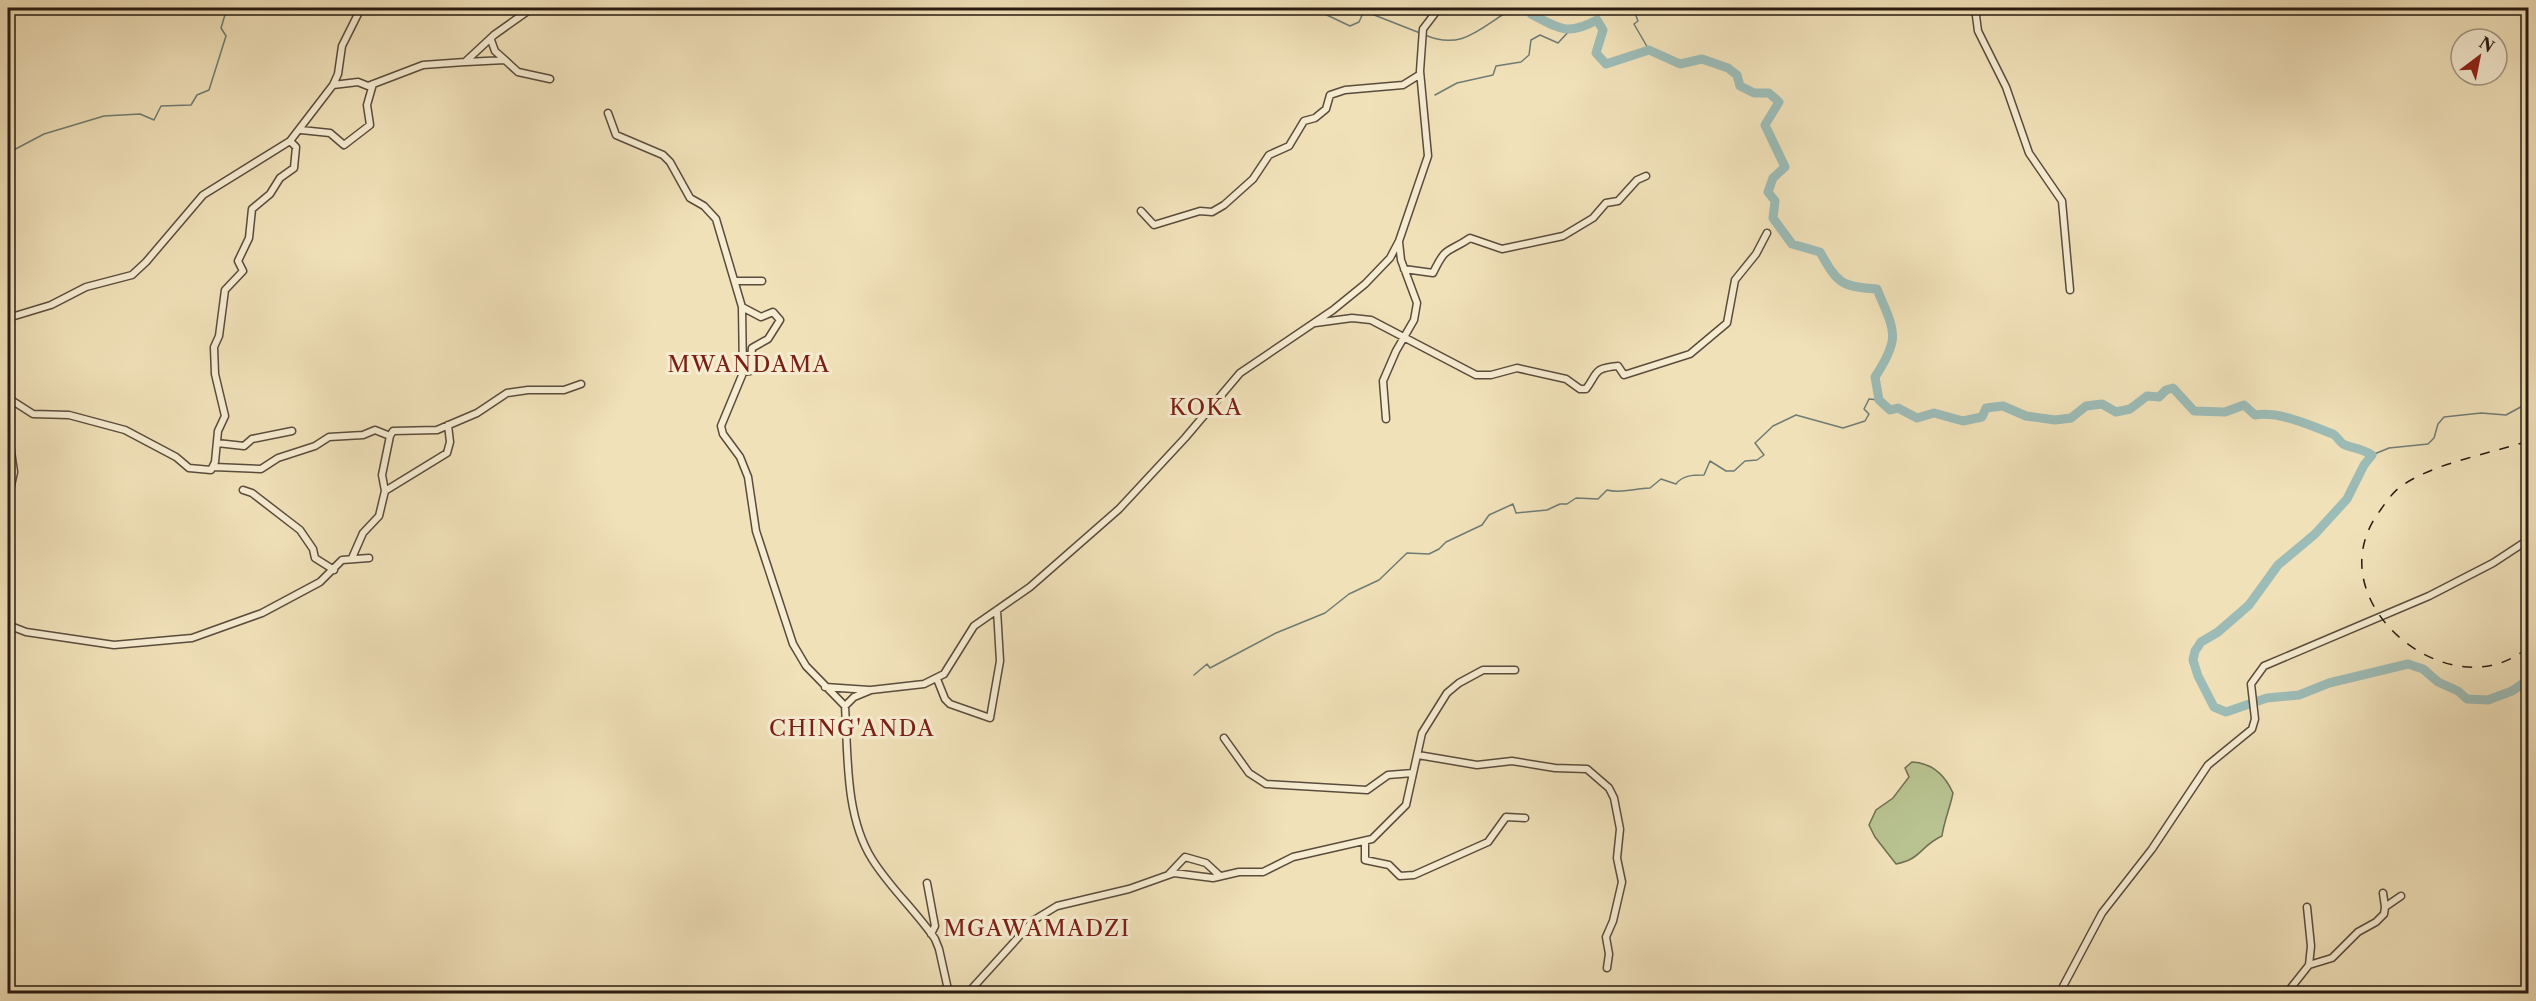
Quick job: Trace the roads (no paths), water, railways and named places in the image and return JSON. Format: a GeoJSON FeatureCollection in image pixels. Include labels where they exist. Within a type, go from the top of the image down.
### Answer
{"type":"FeatureCollection","features":[{"type":"Feature","properties":{"kind":"street"},"geometry":{"type":"LineString","coordinates":[[8,318],[51,305],[86,287],[132,275],[146,262],[189,208],[203,195],[291,141],[333,85],[338,74],[342,46],[361,8]]}},
{"type":"Feature","properties":{"kind":"street"},"geometry":{"type":"LineString","coordinates":[[465,62],[494,35],[532,8]]}},
{"type":"Feature","properties":{"kind":"street"},"geometry":{"type":"LineString","coordinates":[[824,686],[871,690],[924,684],[937,679],[951,665],[974,626],[1030,587],[1119,509],[1185,438],[1240,373],[1314,323],[1365,284],[1390,258],[1399,241],[1428,156],[1419,75],[1423,34],[1439,8]]}},
{"type":"Feature","properties":{"kind":"street"},"geometry":{"type":"LineString","coordinates":[[1975,8],[1977,31],[2006,87],[2025,144],[2035,165],[2062,201],[2070,290]]}},
{"type":"Feature","properties":{"kind":"street"},"geometry":{"type":"LineString","coordinates":[[491,40],[495,51],[518,72],[550,79]]}},
{"type":"Feature","properties":{"kind":"street"},"geometry":{"type":"LineString","coordinates":[[333,85],[358,82],[364,86],[423,65],[506,60]]}},
{"type":"Feature","properties":{"kind":"street"},"geometry":{"type":"LineString","coordinates":[[1141,210],[1154,225],[1200,211],[1212,212],[1241,192],[1255,178],[1269,154],[1289,146],[1304,122],[1315,118],[1326,109],[1330,95],[1345,90],[1403,85],[1419,75]]}},
{"type":"Feature","properties":{"kind":"street"},"geometry":{"type":"LineString","coordinates":[[301,130],[327,133],[338,143],[344,145],[370,125],[367,105],[373,84]]}},
{"type":"Feature","properties":{"kind":"street"},"geometry":{"type":"LineString","coordinates":[[608,113],[616,135],[663,155],[670,162],[682,188],[690,198],[704,206],[716,219],[742,307],[743,372],[721,426],[723,434],[740,457],[748,477],[756,531],[793,644],[806,666],[845,706],[851,782],[860,833],[879,870],[931,934],[939,949],[949,993]]}},
{"type":"Feature","properties":{"kind":"street"},"geometry":{"type":"LineString","coordinates":[[8,398],[33,414],[69,416],[125,430],[176,457],[189,468],[209,472],[214,466],[218,431],[225,416],[215,374],[214,347],[219,336],[224,292],[243,270],[238,261],[249,238],[252,209],[270,194],[280,178],[294,168],[296,147],[291,141]]}},
{"type":"Feature","properties":{"kind":"street"},"geometry":{"type":"LineString","coordinates":[[1404,269],[1433,273],[1440,256],[1450,247],[1470,238],[1502,249],[1563,236],[1593,218],[1606,203],[1618,201],[1637,180],[1646,176]]}},
{"type":"Feature","properties":{"kind":"street"},"geometry":{"type":"LineString","coordinates":[[1314,323],[1364,318],[1404,336],[1476,375],[1491,375],[1517,368],[1566,379],[1580,389],[1586,389],[1594,373],[1599,369],[1618,366],[1623,375],[1690,354],[1727,323],[1735,280],[1756,254],[1767,233]]}},
{"type":"Feature","properties":{"kind":"street"},"geometry":{"type":"LineString","coordinates":[[1386,418],[1383,381],[1414,320],[1417,303],[1404,269],[1399,241]]}},
{"type":"Feature","properties":{"kind":"street"},"geometry":{"type":"LineString","coordinates":[[735,281],[762,281]]}},
{"type":"Feature","properties":{"kind":"street"},"geometry":{"type":"LineString","coordinates":[[742,307],[760,316],[773,312],[780,320],[768,339],[752,348],[750,370],[743,372]]}},
{"type":"Feature","properties":{"kind":"street"},"geometry":{"type":"LineString","coordinates":[[352,558],[363,533],[379,516],[385,491],[382,475],[390,436],[393,432],[432,431],[482,410],[507,393],[564,390],[581,384]]}},
{"type":"Feature","properties":{"kind":"street"},"geometry":{"type":"LineString","coordinates":[[385,491],[447,453],[450,442],[448,425]]}},
{"type":"Feature","properties":{"kind":"street"},"geometry":{"type":"LineString","coordinates":[[214,466],[261,469],[278,458],[315,446],[337,435],[363,435],[375,430],[390,436]]}},
{"type":"Feature","properties":{"kind":"street"},"geometry":{"type":"LineString","coordinates":[[8,431],[14,472],[8,499]]}},
{"type":"Feature","properties":{"kind":"street"},"geometry":{"type":"LineString","coordinates":[[217,443],[244,446],[252,439],[292,431]]}},
{"type":"Feature","properties":{"kind":"street"},"geometry":{"type":"LineString","coordinates":[[243,490],[252,493],[300,530],[315,558],[334,570]]}},
{"type":"Feature","properties":{"kind":"street"},"geometry":{"type":"LineString","coordinates":[[2059,993],[2102,913],[2152,849],[2208,765],[2252,729],[2255,719],[2251,698],[2253,679],[2271,662],[2429,596],[2493,563],[2529,540]]}},
{"type":"Feature","properties":{"kind":"street"},"geometry":{"type":"LineString","coordinates":[[8,625],[26,632],[114,645],[192,638],[262,613],[307,590],[334,570],[342,560],[369,558]]}},
{"type":"Feature","properties":{"kind":"street"},"geometry":{"type":"LineString","coordinates":[[937,679],[945,699],[950,704],[990,718],[1000,661],[997,610]]}},
{"type":"Feature","properties":{"kind":"street"},"geometry":{"type":"LineString","coordinates":[[1168,874],[1220,876],[1245,871],[1263,872],[1293,857],[1365,843],[1384,829],[1404,809],[1422,733],[1428,719],[1459,683],[1483,670],[1515,670]]}},
{"type":"Feature","properties":{"kind":"street"},"geometry":{"type":"LineString","coordinates":[[845,706],[854,697],[871,690]]}},
{"type":"Feature","properties":{"kind":"street"},"geometry":{"type":"LineString","coordinates":[[1224,738],[1249,773],[1266,784],[1366,790],[1388,775],[1413,773]]}},
{"type":"Feature","properties":{"kind":"street"},"geometry":{"type":"LineString","coordinates":[[1418,755],[1481,765],[1512,760],[1555,768],[1587,769],[1609,788],[1614,798],[1620,829],[1617,858],[1622,882],[1613,921],[1606,937],[1609,954],[1607,968]]}},
{"type":"Feature","properties":{"kind":"street"},"geometry":{"type":"LineString","coordinates":[[1365,843],[1365,860],[1389,865],[1400,876],[1414,875],[1488,842],[1506,817],[1525,818]]}},
{"type":"Feature","properties":{"kind":"street"},"geometry":{"type":"LineString","coordinates":[[967,993],[1034,920],[1051,908],[1155,882],[1168,874],[1185,857],[1206,863],[1220,876]]}},
{"type":"Feature","properties":{"kind":"street"},"geometry":{"type":"LineString","coordinates":[[927,883],[935,926],[931,934]]}},
{"type":"Feature","properties":{"kind":"street"},"geometry":{"type":"LineString","coordinates":[[2309,964],[2332,958],[2358,932],[2376,922],[2384,914],[2383,892]]}},
{"type":"Feature","properties":{"kind":"street"},"geometry":{"type":"LineString","coordinates":[[2385,907],[2400,896]]}},
{"type":"Feature","properties":{"kind":"street"},"geometry":{"type":"LineString","coordinates":[[2286,993],[2309,964],[2311,946],[2307,907]]}},
{"type":"Feature","properties":{"kind":"waterway"},"geometry":{"type":"LineString","coordinates":[[8,153],[44,134],[104,116],[140,114],[154,120],[161,106],[191,105],[197,95],[209,90],[226,36],[221,28],[227,8]]}},
{"type":"Feature","properties":{"kind":"waterway"},"geometry":{"type":"LineString","coordinates":[[1312,8],[1350,26],[1359,22],[1364,11],[1420,33]]}},
{"type":"Feature","properties":{"kind":"waterway"},"geometry":{"type":"LineString","coordinates":[[1425,35],[1451,40],[1462,38],[1514,8],[1531,14]]}},
{"type":"Feature","properties":{"kind":"waterway"},"geometry":{"type":"LineString","coordinates":[[1633,8],[1638,21],[1634,24],[1649,50]]}},
{"type":"Feature","properties":{"kind":"waterway"},"geometry":{"type":"LineString","coordinates":[[1531,14],[1564,29],[1578,28],[1597,20],[1603,30],[1596,53],[1606,64],[1649,50],[1680,64],[1702,59],[1728,68],[1737,75],[1740,86],[1754,93],[1769,93],[1779,102],[1765,125],[1785,167],[1773,178],[1768,192],[1775,201],[1773,218],[1792,244],[1820,252],[1841,281],[1855,287],[1877,289],[1891,324],[1892,342],[1884,363],[1875,377],[1879,400],[1890,410],[1898,408],[1917,418],[1934,413],[1963,421],[1982,417],[1986,408],[2003,406],[2026,416],[2055,420],[2071,418],[2086,406],[2102,404],[2116,412],[2130,409],[2147,396],[2159,397],[2166,390],[2173,388],[2194,411],[2225,412],[2244,405],[2255,415],[2284,417],[2333,434],[2343,444],[2372,455],[2364,465],[2347,499],[2315,534],[2278,565],[2249,605],[2218,632],[2201,642],[2195,651],[2193,660],[2198,676],[2214,707],[2226,712],[2267,698],[2299,695],[2329,683],[2408,664],[2423,669],[2438,682],[2458,691],[2467,699],[2488,700],[2512,691],[2528,680]]}},
{"type":"Feature","properties":{"kind":"waterway"},"geometry":{"type":"LineString","coordinates":[[1435,95],[1457,83],[1493,75],[1496,66],[1521,62],[1529,55],[1531,40],[1540,35],[1558,43],[1571,29]]}},
{"type":"Feature","properties":{"kind":"waterway"},"geometry":{"type":"LineString","coordinates":[[1194,675],[1207,664],[1210,668],[1276,633],[1325,613],[1349,594],[1379,580],[1407,553],[1429,554],[1446,542],[1482,525],[1489,515],[1513,504],[1516,513],[1547,510],[1560,504],[1567,504],[1576,498],[1598,499],[1607,490],[1650,488],[1661,479],[1676,484],[1685,477],[1704,475],[1710,461],[1726,471],[1734,471],[1745,461],[1757,460],[1764,455],[1755,443],[1773,426],[1796,415],[1843,428],[1865,421],[1869,414],[1864,409],[1869,399],[1879,400]]}},
{"type":"Feature","properties":{"kind":"waterway"},"geometry":{"type":"LineString","coordinates":[[2372,455],[2389,448],[2428,444],[2434,438],[2438,424],[2444,417],[2481,413],[2506,415],[2528,403]]}},
{"type":"Feature","properties":{"kind":"railway"},"geometry":{"type":"LineString","coordinates":[[2528,441],[2445,465],[2400,487],[2377,515],[2363,549],[2364,582],[2378,613],[2402,639],[2431,658],[2464,667],[2497,664],[2528,647]]}},
{"type":"Feature","properties":{"kind":"district","name":"MWANDAMA"},"geometry":{"type":"Point","coordinates":[749,364]}},
{"type":"Feature","properties":{"kind":"district","name":"KOKA"},"geometry":{"type":"Point","coordinates":[1206,407]}},
{"type":"Feature","properties":{"kind":"district","name":"CHING'ANDA"},"geometry":{"type":"Point","coordinates":[852,728]}},
{"type":"Feature","properties":{"kind":"district","name":"MGAWAMADZI"},"geometry":{"type":"Point","coordinates":[1037,928]}}]}
